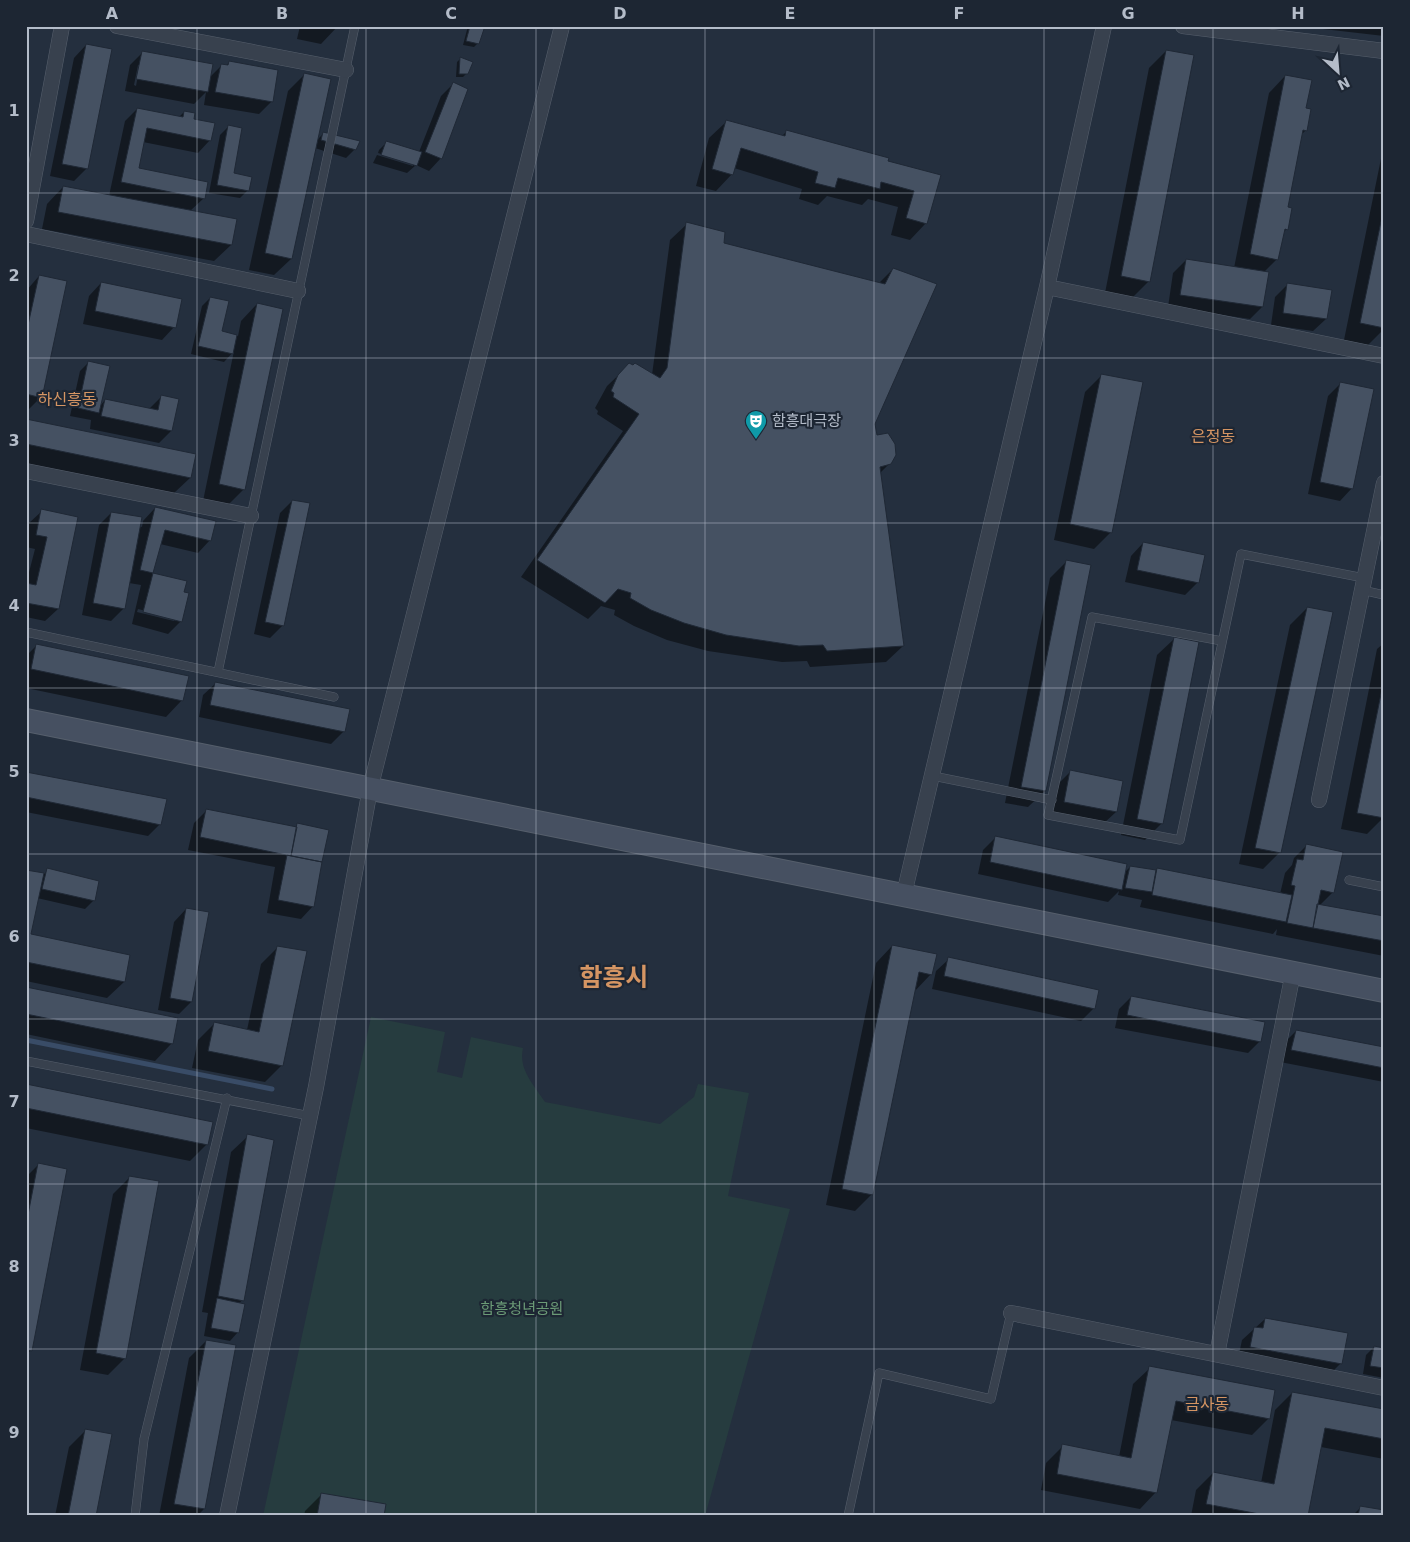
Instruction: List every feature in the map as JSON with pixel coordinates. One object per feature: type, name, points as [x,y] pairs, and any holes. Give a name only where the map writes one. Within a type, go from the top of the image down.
[{"type":"street","points":[[26,221],[33,148],[62,26]]},
{"type":"street","points":[[117,26],[346,70]]},
{"type":"street","points":[[227,1516],[310,1116],[370,789],[562,26]]},
{"type":"street","points":[[904,894],[1047,287],[1104,26]]},
{"type":"street","points":[[1183,26],[1384,51]]},
{"type":"street","points":[[26,234],[298,292]]},
{"type":"street","points":[[1047,287],[1384,356]]},
{"type":"street","points":[[26,471],[251,516]]},
{"type":"street","points":[[1319,800],[1384,483]]},
{"type":"street","points":[[26,720],[1384,991]]},
{"type":"street","points":[[1217,1354],[1293,973]]},
{"type":"street","points":[[1011,1313],[1384,1388]]},
{"type":"lane","points":[[218,672],[355,26]]},
{"type":"lane","points":[[1222,641],[1092,616],[1048,815],[1180,840],[1241,554],[1363,584],[1384,594]]},
{"type":"lane","points":[[26,632],[334,696]]},
{"type":"lane","points":[[933,776],[1052,800]]},
{"type":"lane","points":[[1349,880],[1384,887]]},
{"type":"lane","points":[[26,1061],[227,1098],[310,1116]]},
{"type":"lane","points":[[135,1516],[144,1439],[227,1098]]},
{"type":"lane","points":[[848,1516],[879,1373],[991,1399],[1011,1313]]},
{"type":"green space","name":"함흥청년공원","points":[[371,1017],[445,1032],[437,1072],[462,1078],[471,1037],[523,1048],[522,1056],[525,1070],[545,1102],[660,1124],[694,1097],[698,1084],[749,1093],[728,1196],[790,1209],[705,1516],[263,1516]]},
{"type":"building","points":[[470,26],[485,26],[479,44],[466,41]]},
{"type":"building","points":[[86,44],[112,49],[88,169],[62,164]]},
{"type":"building","points":[[1166,50],[1194,55],[1150,282],[1121,276]]},
{"type":"building","points":[[142,51],[213,64],[208,92],[136,79]]},
{"type":"building","points":[[460,57],[473,62],[468,74],[459,74]]},
{"type":"building","points":[[229,61],[278,70],[273,102],[215,92],[221,64],[228,65]]},
{"type":"building","points":[[304,73],[331,79],[292,259],[265,253]]},
{"type":"building","points":[[1285,75],[1312,80],[1306,108],[1311,109],[1307,131],[1303,130],[1288,207],[1292,208],[1288,230],[1285,229],[1278,260],[1250,254]]},
{"type":"building","points":[[453,82],[468,89],[442,159],[425,152]]},
{"type":"building","points":[[137,108],[183,117],[184,111],[195,113],[194,119],[215,123],[211,141],[147,128],[139,168],[208,182],[205,199],[121,182]]},
{"type":"building","points":[[726,120],[785,136],[786,130],[889,158],[888,161],[941,175],[927,224],[906,218],[914,191],[881,182],[880,189],[838,178],[835,188],[815,183],[818,172],[741,148],[733,175],[712,169]]},
{"type":"building","points":[[228,125],[242,128],[234,173],[252,177],[249,191],[217,185]]},
{"type":"building","points":[[323,132],[360,141],[356,150],[321,140]]},
{"type":"building","points":[[386,141],[422,152],[417,166],[381,155]]},
{"type":"building","points":[[63,186],[237,219],[232,245],[58,212]]},
{"type":"building","points":[[1384,207],[1384,328],[1360,323]]},
{"type":"building","name":"함흥대극장","points":[[686,222],[725,232],[724,243],[885,284],[893,268],[937,284],[875,424],[877,435],[888,433],[895,444],[896,455],[891,464],[880,467],[904,646],[827,651],[823,645],[799,646],[726,635],[684,623],[651,610],[630,598],[631,593],[618,589],[605,603],[537,560],[639,414],[613,397],[614,393],[611,391],[618,375],[629,363],[633,365],[635,363],[660,378],[667,368]]},
{"type":"building","points":[[1186,259],[1269,272],[1263,307],[1180,295]]},
{"type":"building","points":[[39,275],[67,281],[42,398],[26,394],[26,334]]},
{"type":"building","points":[[101,282],[182,299],[176,328],[95,311]]},
{"type":"building","points":[[1287,283],[1332,290],[1327,319],[1283,313]]},
{"type":"building","points":[[210,297],[229,301],[222,331],[237,335],[233,354],[198,346]]},
{"type":"building","points":[[257,303],[283,309],[245,490],[219,484]]},
{"type":"building","points":[[88,361],[110,366],[99,413],[78,408]]},
{"type":"building","points":[[1101,374],[1143,382],[1112,533],[1070,524]]},
{"type":"building","points":[[1340,382],[1374,389],[1353,489],[1320,482]]},
{"type":"building","points":[[161,395],[179,399],[172,431],[101,416],[105,399],[158,410]]},
{"type":"building","points":[[26,419],[196,454],[191,478],[26,444]]},
{"type":"building","points":[[292,500],[310,503],[284,626],[265,622]]},
{"type":"building","points":[[155,507],[216,521],[211,541],[165,530],[153,573],[140,570]]},
{"type":"building","points":[[41,509],[78,517],[59,609],[26,603],[26,583],[36,585],[47,537],[36,535]]},
{"type":"building","points":[[111,512],[142,517],[125,609],[93,603]]},
{"type":"building","points":[[1143,542],[1205,555],[1199,583],[1137,570]]},
{"type":"building","points":[[1066,560],[1091,565],[1046,791],[1021,787]]},
{"type":"building","points":[[153,573],[187,581],[184,592],[189,593],[182,622],[143,612]]},
{"type":"building","points":[[1307,607],[1333,612],[1281,853],[1255,848]]},
{"type":"building","points":[[1174,637],[1199,642],[1163,824],[1137,819]]},
{"type":"building","points":[[36,644],[189,676],[183,701],[31,669]]},
{"type":"building","points":[[1384,679],[1384,818],[1357,813]]},
{"type":"building","points":[[215,682],[350,709],[345,732],[210,705]]},
{"type":"building","points":[[1070,770],[1123,781],[1117,812],[1064,802]]},
{"type":"building","points":[[26,772],[167,799],[161,825],[26,797]]},
{"type":"building","points":[[206,809],[297,827],[291,856],[200,837]]},
{"type":"building","points":[[297,823],[329,830],[322,862],[291,856]]},
{"type":"building","points":[[995,836],[1127,864],[1122,890],[990,862]]},
{"type":"building","points":[[1306,844],[1343,852],[1334,893],[1321,890],[1313,928],[1287,923],[1295,886],[1291,885],[1297,859],[1303,860]]},
{"type":"building","points":[[287,855],[322,862],[314,907],[278,900]]},
{"type":"building","points":[[1130,866],[1156,870],[1152,892],[1125,888]]},
{"type":"building","points":[[47,868],[99,881],[95,901],[42,889]]},
{"type":"building","points":[[1157,868],[1292,895],[1286,922],[1152,895]]},
{"type":"building","points":[[26,870],[44,873],[31,934],[130,955],[125,982],[26,962]]},
{"type":"building","points":[[1317,904],[1384,916],[1384,941],[1313,928]]},
{"type":"building","points":[[186,908],[209,912],[192,1002],[170,998]]},
{"type":"building","points":[[892,945],[937,954],[932,975],[919,972],[873,1195],[842,1189]]},
{"type":"building","points":[[277,946],[307,951],[283,1066],[208,1051],[214,1022],[259,1032]]},
{"type":"building","points":[[948,957],[1099,990],[1095,1009],[944,976]]},
{"type":"building","points":[[26,987],[178,1018],[173,1044],[26,1014]]},
{"type":"building","points":[[1131,996],[1265,1022],[1261,1042],[1127,1015]]},
{"type":"building","points":[[1296,1030],[1384,1047],[1384,1068],[1291,1050]]},
{"type":"building","points":[[26,1084],[213,1122],[208,1145],[26,1108]]},
{"type":"building","points":[[247,1134],[274,1140],[244,1301],[218,1296]]},
{"type":"building","points":[[38,1163],[67,1169],[32,1351],[26,1350],[26,1225]]},
{"type":"building","points":[[129,1176],[159,1181],[126,1359],[96,1353]]},
{"type":"building","points":[[217,1298],[245,1304],[239,1333],[211,1328]]},
{"type":"building","points":[[1265,1318],[1348,1333],[1342,1364],[1250,1347],[1254,1327],[1263,1328]]},
{"type":"building","points":[[206,1340],[236,1345],[205,1509],[174,1504]]},
{"type":"building","points":[[1374,1346],[1384,1348],[1384,1368],[1370,1366]]},
{"type":"building","points":[[1149,1366],[1275,1390],[1270,1419],[1176,1401],[1157,1493],[1057,1474],[1062,1444],[1131,1458]]},
{"type":"building","points":[[1292,1392],[1384,1409],[1384,1439],[1325,1428],[1308,1516],[1270,1516],[1206,1504],[1213,1472],[1274,1484]]},
{"type":"building","points":[[85,1429],[112,1434],[96,1516],[68,1516]]},
{"type":"building","points":[[321,1493],[386,1504],[384,1516],[317,1516]]},
{"type":"building","points":[[1360,1506],[1384,1510],[1384,1516],[1358,1516]]},
{"type":"waterway","points":[[26,1040],[272,1089]]},
{"type":"place","name":"함흥대극장","points":[[756,440]]},
{"type":"district","name":"하신흥동","points":[[67,399]]},
{"type":"district","name":"은정동","points":[[1213,436]]},
{"type":"district","name":"함흥시","points":[[614,977]]},
{"type":"district","name":"금사동","points":[[1207,1404]]}]
